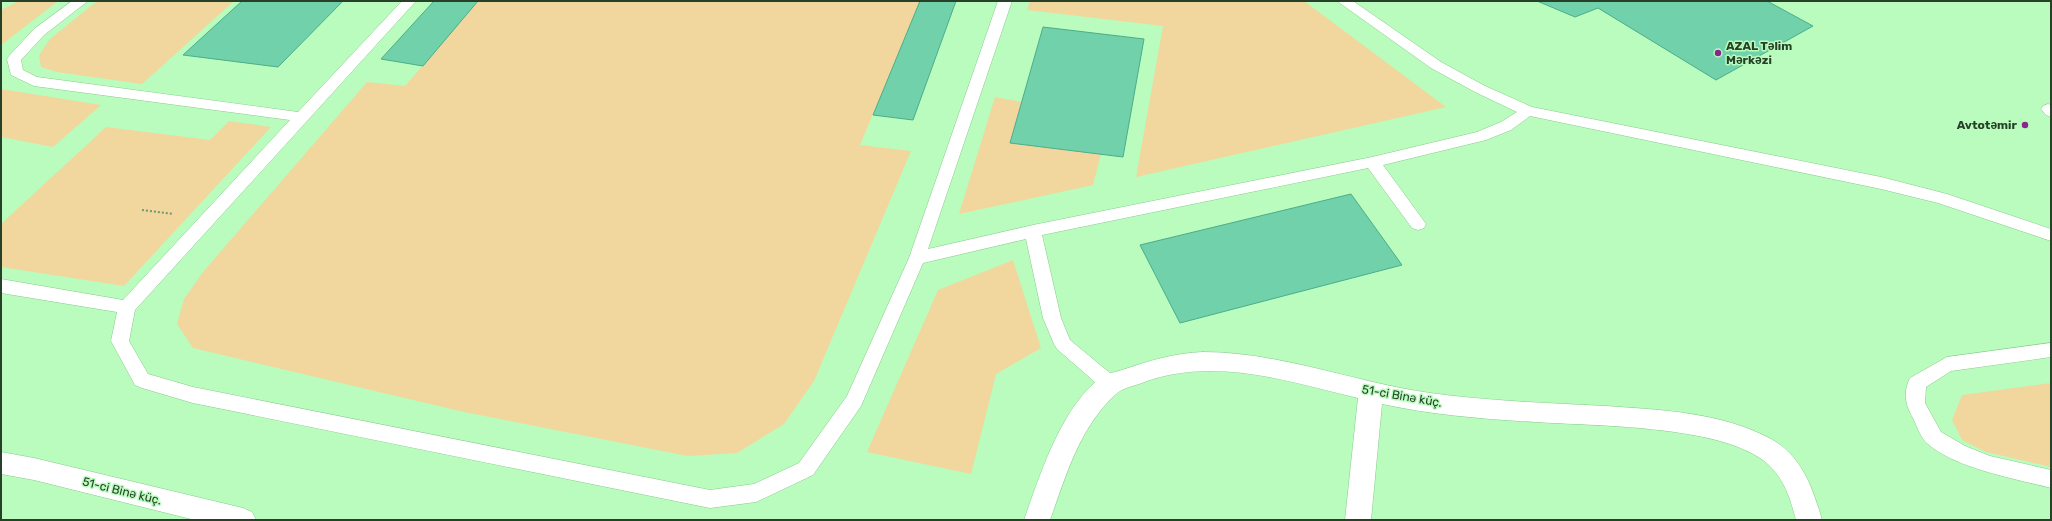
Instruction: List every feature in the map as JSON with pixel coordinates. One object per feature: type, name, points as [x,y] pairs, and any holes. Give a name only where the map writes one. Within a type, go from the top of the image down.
[{"type":"street","name":"51-ci Binə küç.","points":[[1037,520],[1068,437],[1086,410],[1110,384],[1152,368],[1191,361],[1229,362],[1262,366],[1372,392],[1430,402],[1488,409],[1679,421],[1725,431],[1764,448],[1786,465],[1800,488],[1809,520]]},
{"type":"street","points":[[1358,520],[1372,392]]},
{"type":"street","name":"51-ci Binə küç.","points":[[1,464],[42,471],[243,520]]},
{"type":"lane","points":[[81,1],[39,32],[14,59],[16,72],[34,81],[301,117]]},
{"type":"lane","points":[[409,1],[128,307],[120,341],[142,380],[193,395],[710,499],[756,493],[806,469],[854,400],[916,258],[1005,1]]},
{"type":"lane","points":[[1344,1],[1436,65],[1480,89],[1528,111],[1881,183],[1941,198],[2051,235]]},
{"type":"lane","points":[[916,258],[1033,230],[1372,162],[1481,136],[1506,126],[1528,111]]},
{"type":"lane","points":[[1372,162],[1418,224]]},
{"type":"lane","points":[[1033,230],[1052,318],[1063,344],[1110,384]]},
{"type":"lane","points":[[1,286],[128,307]]},
{"type":"lane","points":[[2051,350],[1947,364],[1917,383],[1915,404],[1934,438],[1958,452],[1989,464],[2051,479]]},
{"type":"shaded area","points":[[19,1],[58,1],[1,45],[1,10]]},
{"type":"shaded area","points":[[97,1],[234,1],[142,84],[57,72],[41,67],[39,55],[50,39]]},
{"type":"shaded area","points":[[478,1],[920,1],[860,145],[911,151],[814,381],[784,424],[737,453],[688,456],[464,412],[193,348],[177,324],[184,299],[203,272],[367,82],[405,86]]},
{"type":"shaded area","points":[[1030,1],[1304,1],[1446,107],[1136,177],[1163,26],[1027,10]]},
{"type":"shaded area","points":[[1,89],[101,105],[53,147],[1,137]]},
{"type":"shaded area","points":[[995,97],[1022,102],[1011,143],[1101,154],[1093,185],[959,214]]},
{"type":"shaded area","points":[[229,121],[271,127],[124,286],[1,267],[1,224],[106,127],[210,140]]},
{"type":"shaded area","points":[[1013,260],[1041,348],[996,374],[971,474],[867,452],[938,290]]},
{"type":"shaded area","points":[[2051,383],[2051,467],[1986,452],[1962,440],[1952,420],[1962,395]]},
{"type":"building","points":[[242,1],[343,1],[278,67],[183,55]]},
{"type":"building","points":[[434,1],[478,1],[423,66],[381,59]]},
{"type":"building","points":[[920,1],[956,1],[913,120],[873,115]]},
{"type":"building","name":"AZAL Təlim Mərkəzi","points":[[1537,1],[1767,1],[1813,26],[1716,80],[1598,8],[1575,17]]},
{"type":"building","points":[[1043,27],[1144,39],[1123,157],[1010,143]]},
{"type":"building","points":[[1351,194],[1402,265],[1180,323],[1140,245]]},
{"type":"place","name":"AZAL Təlim Mərkəzi","points":[[1718,53]]},
{"type":"place","name":"Avtotəmir","points":[[2025,125]]}]
